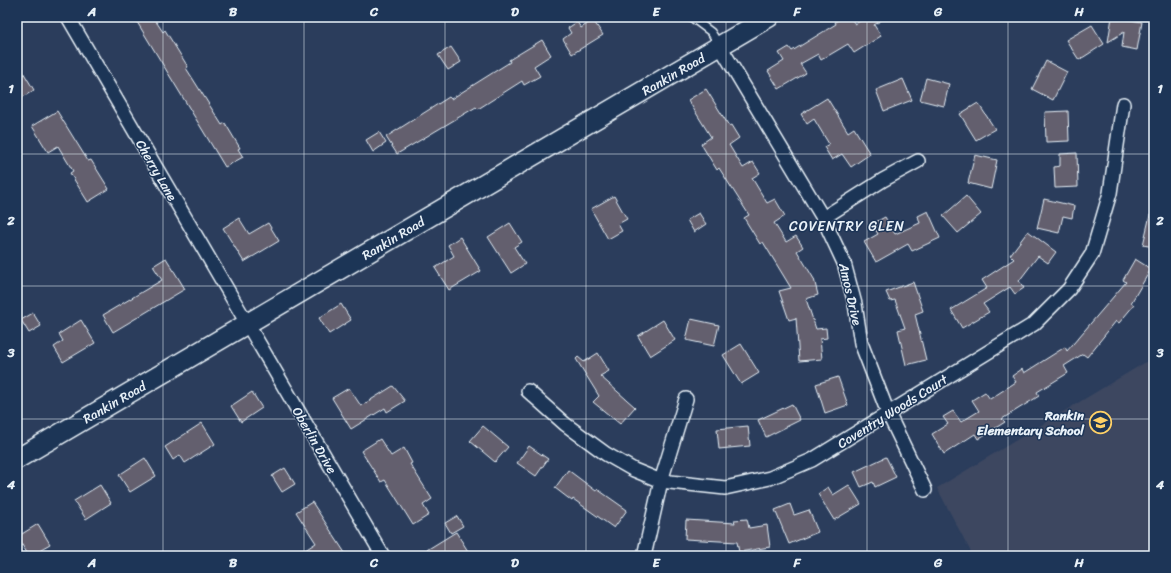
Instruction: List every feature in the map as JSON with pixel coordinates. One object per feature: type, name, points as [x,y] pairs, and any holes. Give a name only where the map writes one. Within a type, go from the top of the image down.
[{"type":"street","name":"Cherry Lane","points":[[68,17],[247,324]]},
{"type":"street","name":"Rankin Road","points":[[17,459],[769,17]]},
{"type":"street","name":"Amos Drive","points":[[720,46],[823,218],[844,262],[855,304],[861,343],[888,413],[924,490]]},
{"type":"street","name":"Coventry Woods Court","points":[[528,391],[565,424],[606,454],[634,470],[661,482],[725,488],[770,478],[812,460],[1034,324],[1069,289],[1092,254],[1110,193],[1123,104]]},
{"type":"street","points":[[823,218],[883,180],[918,161]]},
{"type":"street","name":"Oberlin Drive","points":[[247,324],[384,556]]},
{"type":"street","points":[[644,556],[661,482],[686,399]]},
{"type":"lane","points":[[691,17],[710,32],[720,46]]},
{"type":"shaded area","name":"Rankin Elementary School","points":[[1154,357],[1154,556],[973,556],[937,488]]},
{"type":"building","points":[[134,17],[153,17],[163,32],[165,30],[188,67],[186,68],[222,125],[225,123],[240,148],[238,149],[243,157],[225,167]]},
{"type":"building","points":[[843,17],[850,17],[855,24],[867,17],[886,17],[874,25],[881,36],[854,53],[848,44],[821,60],[818,54],[800,64],[806,73],[779,89],[768,71],[784,61],[779,53],[789,47],[792,51],[836,24],[835,22]]},
{"type":"building","points":[[1112,17],[1142,22],[1137,50],[1122,47],[1124,32],[1108,42]]},
{"type":"building","points":[[593,20],[603,35],[572,54],[563,39],[571,33],[568,28],[577,22],[581,28]]},
{"type":"building","points":[[1092,25],[1104,44],[1079,60],[1066,40]]},
{"type":"building","points":[[542,40],[551,55],[534,66],[540,76],[524,85],[522,81],[478,109],[476,107],[397,154],[386,137],[449,97],[451,99]]},
{"type":"building","points":[[451,47],[461,62],[448,70],[438,55]]},
{"type":"building","points":[[1046,61],[1067,72],[1053,100],[1032,89]]},
{"type":"building","points":[[17,62],[34,90],[17,101]]},
{"type":"building","points":[[926,78],[949,84],[944,106],[920,100]]},
{"type":"building","points":[[903,79],[912,100],[884,111],[876,90]]},
{"type":"building","points":[[706,89],[729,126],[731,125],[739,138],[729,145],[743,168],[753,162],[760,173],[752,178],[767,203],[775,199],[785,216],[774,223],[786,242],[796,236],[803,247],[797,251],[814,279],[818,295],[806,299],[816,329],[826,328],[827,338],[820,339],[822,359],[799,361],[796,318],[789,320],[779,291],[791,288],[763,242],[760,244],[744,218],[749,215],[719,168],[717,170],[701,144],[711,137],[688,100]]},
{"type":"building","points":[[827,98],[848,132],[854,128],[870,154],[851,167],[842,154],[832,160],[824,147],[829,144],[814,119],[807,124],[801,114]]},
{"type":"building","points":[[978,103],[995,129],[976,140],[960,114]]},
{"type":"building","points":[[57,111],[88,161],[91,160],[109,189],[88,202],[70,173],[73,171],[58,146],[48,152],[32,126]]},
{"type":"building","points":[[1068,111],[1069,141],[1046,142],[1045,112]]},
{"type":"building","points":[[379,132],[386,143],[373,152],[366,140]]},
{"type":"building","points":[[1077,153],[1078,187],[1055,188],[1054,167],[1060,166],[1060,154]]},
{"type":"building","points":[[975,155],[997,160],[991,189],[968,183]]},
{"type":"building","points":[[614,196],[627,219],[618,224],[622,231],[608,239],[591,209]]},
{"type":"building","points":[[966,196],[981,214],[958,233],[943,216]]},
{"type":"building","points":[[1044,199],[1074,206],[1072,218],[1063,216],[1059,233],[1037,228]]},
{"type":"building","points":[[928,211],[940,238],[912,251],[908,244],[876,262],[864,242],[878,234],[872,224],[885,217],[895,234],[920,223],[918,216]]},
{"type":"building","points":[[699,213],[706,224],[694,232],[687,220]]},
{"type":"building","points":[[1150,215],[1154,215],[1154,247],[1143,245]]},
{"type":"building","points":[[239,218],[249,234],[268,223],[279,241],[244,262],[223,228]]},
{"type":"building","points":[[510,223],[522,242],[514,247],[525,264],[511,273],[488,237]]},
{"type":"building","points":[[1028,231],[1056,252],[1048,263],[1038,256],[1019,281],[1024,288],[1015,294],[1010,287],[983,304],[989,312],[962,328],[951,310],[987,288],[982,280],[1014,259],[1010,255]]},
{"type":"building","points":[[460,237],[481,271],[449,290],[435,268],[454,256],[448,245]]},
{"type":"building","points":[[166,258],[185,289],[113,332],[103,315],[162,280],[153,266]]},
{"type":"building","points":[[1135,259],[1151,269],[1131,303],[1134,305],[1119,323],[1116,321],[1087,357],[1083,354],[1064,366],[1068,373],[1037,392],[1039,396],[1002,419],[1005,422],[978,439],[975,434],[944,454],[932,434],[948,424],[943,417],[953,411],[961,422],[979,411],[972,400],[985,392],[990,399],[1016,382],[1012,376],[1022,369],[1024,373],[1065,347],[1067,351],[1126,282],[1123,280]]},
{"type":"building","points":[[913,282],[923,311],[915,314],[926,360],[906,365],[898,330],[905,328],[895,300],[890,301],[886,292]]},
{"type":"building","points":[[341,304],[351,320],[329,334],[319,318]]},
{"type":"building","points":[[33,313],[41,326],[29,333],[21,320]]},
{"type":"building","points":[[691,319],[719,325],[714,346],[686,340]]},
{"type":"building","points":[[81,320],[95,343],[63,362],[54,347],[63,341],[59,334]]},
{"type":"building","points":[[663,320],[675,340],[650,356],[638,336]]},
{"type":"building","points":[[741,344],[759,373],[741,384],[723,355]]},
{"type":"building","points":[[598,353],[609,371],[600,376],[635,407],[620,424],[593,402],[599,396],[576,359],[578,357],[584,362]]},
{"type":"building","points":[[838,377],[848,405],[825,413],[816,384]]},
{"type":"building","points":[[393,386],[405,401],[387,412],[385,408],[351,429],[332,398],[349,388],[361,406]]},
{"type":"building","points":[[252,392],[262,408],[241,422],[231,406]]},
{"type":"building","points":[[792,404],[800,420],[766,437],[758,420]]},
{"type":"building","points":[[202,423],[215,444],[185,463],[180,455],[173,460],[165,447]]},
{"type":"building","points":[[483,426],[508,447],[495,462],[470,441]]},
{"type":"building","points":[[748,426],[750,446],[719,449],[717,429]]},
{"type":"building","points":[[380,439],[391,456],[404,448],[412,463],[410,464],[432,499],[423,505],[429,515],[413,525],[385,480],[381,482],[361,451]]},
{"type":"building","points":[[529,446],[548,459],[536,476],[517,463]]},
{"type":"building","points":[[886,457],[896,477],[875,487],[873,482],[861,487],[854,472]]},
{"type":"building","points":[[145,458],[156,476],[130,492],[119,475]]},
{"type":"building","points":[[285,468],[295,484],[282,492],[272,476]]},
{"type":"building","points":[[568,470],[596,491],[597,489],[627,510],[614,528],[573,499],[572,501],[555,488]]},
{"type":"building","points":[[100,485],[111,503],[86,519],[74,501]]},
{"type":"building","points":[[849,485],[861,504],[834,520],[818,494],[828,487],[833,495]]},
{"type":"building","points":[[312,502],[347,556],[296,556],[316,543],[296,512]]},
{"type":"building","points":[[790,504],[794,515],[809,510],[818,532],[789,544],[775,510]]},
{"type":"building","points":[[457,516],[463,526],[451,533],[445,523]]},
{"type":"building","points":[[747,519],[749,528],[767,525],[770,547],[739,552],[737,542],[685,539],[686,520],[735,523],[734,520]]},
{"type":"building","points":[[38,524],[50,544],[41,549],[45,556],[29,556],[17,537]]},
{"type":"building","points":[[456,532],[471,556],[417,556]]},
{"type":"place","name":"Rankin Elementary School","points":[[1100,422]]},
{"type":"district","name":"COVENTRY GLEN","points":[[847,226]]}]
